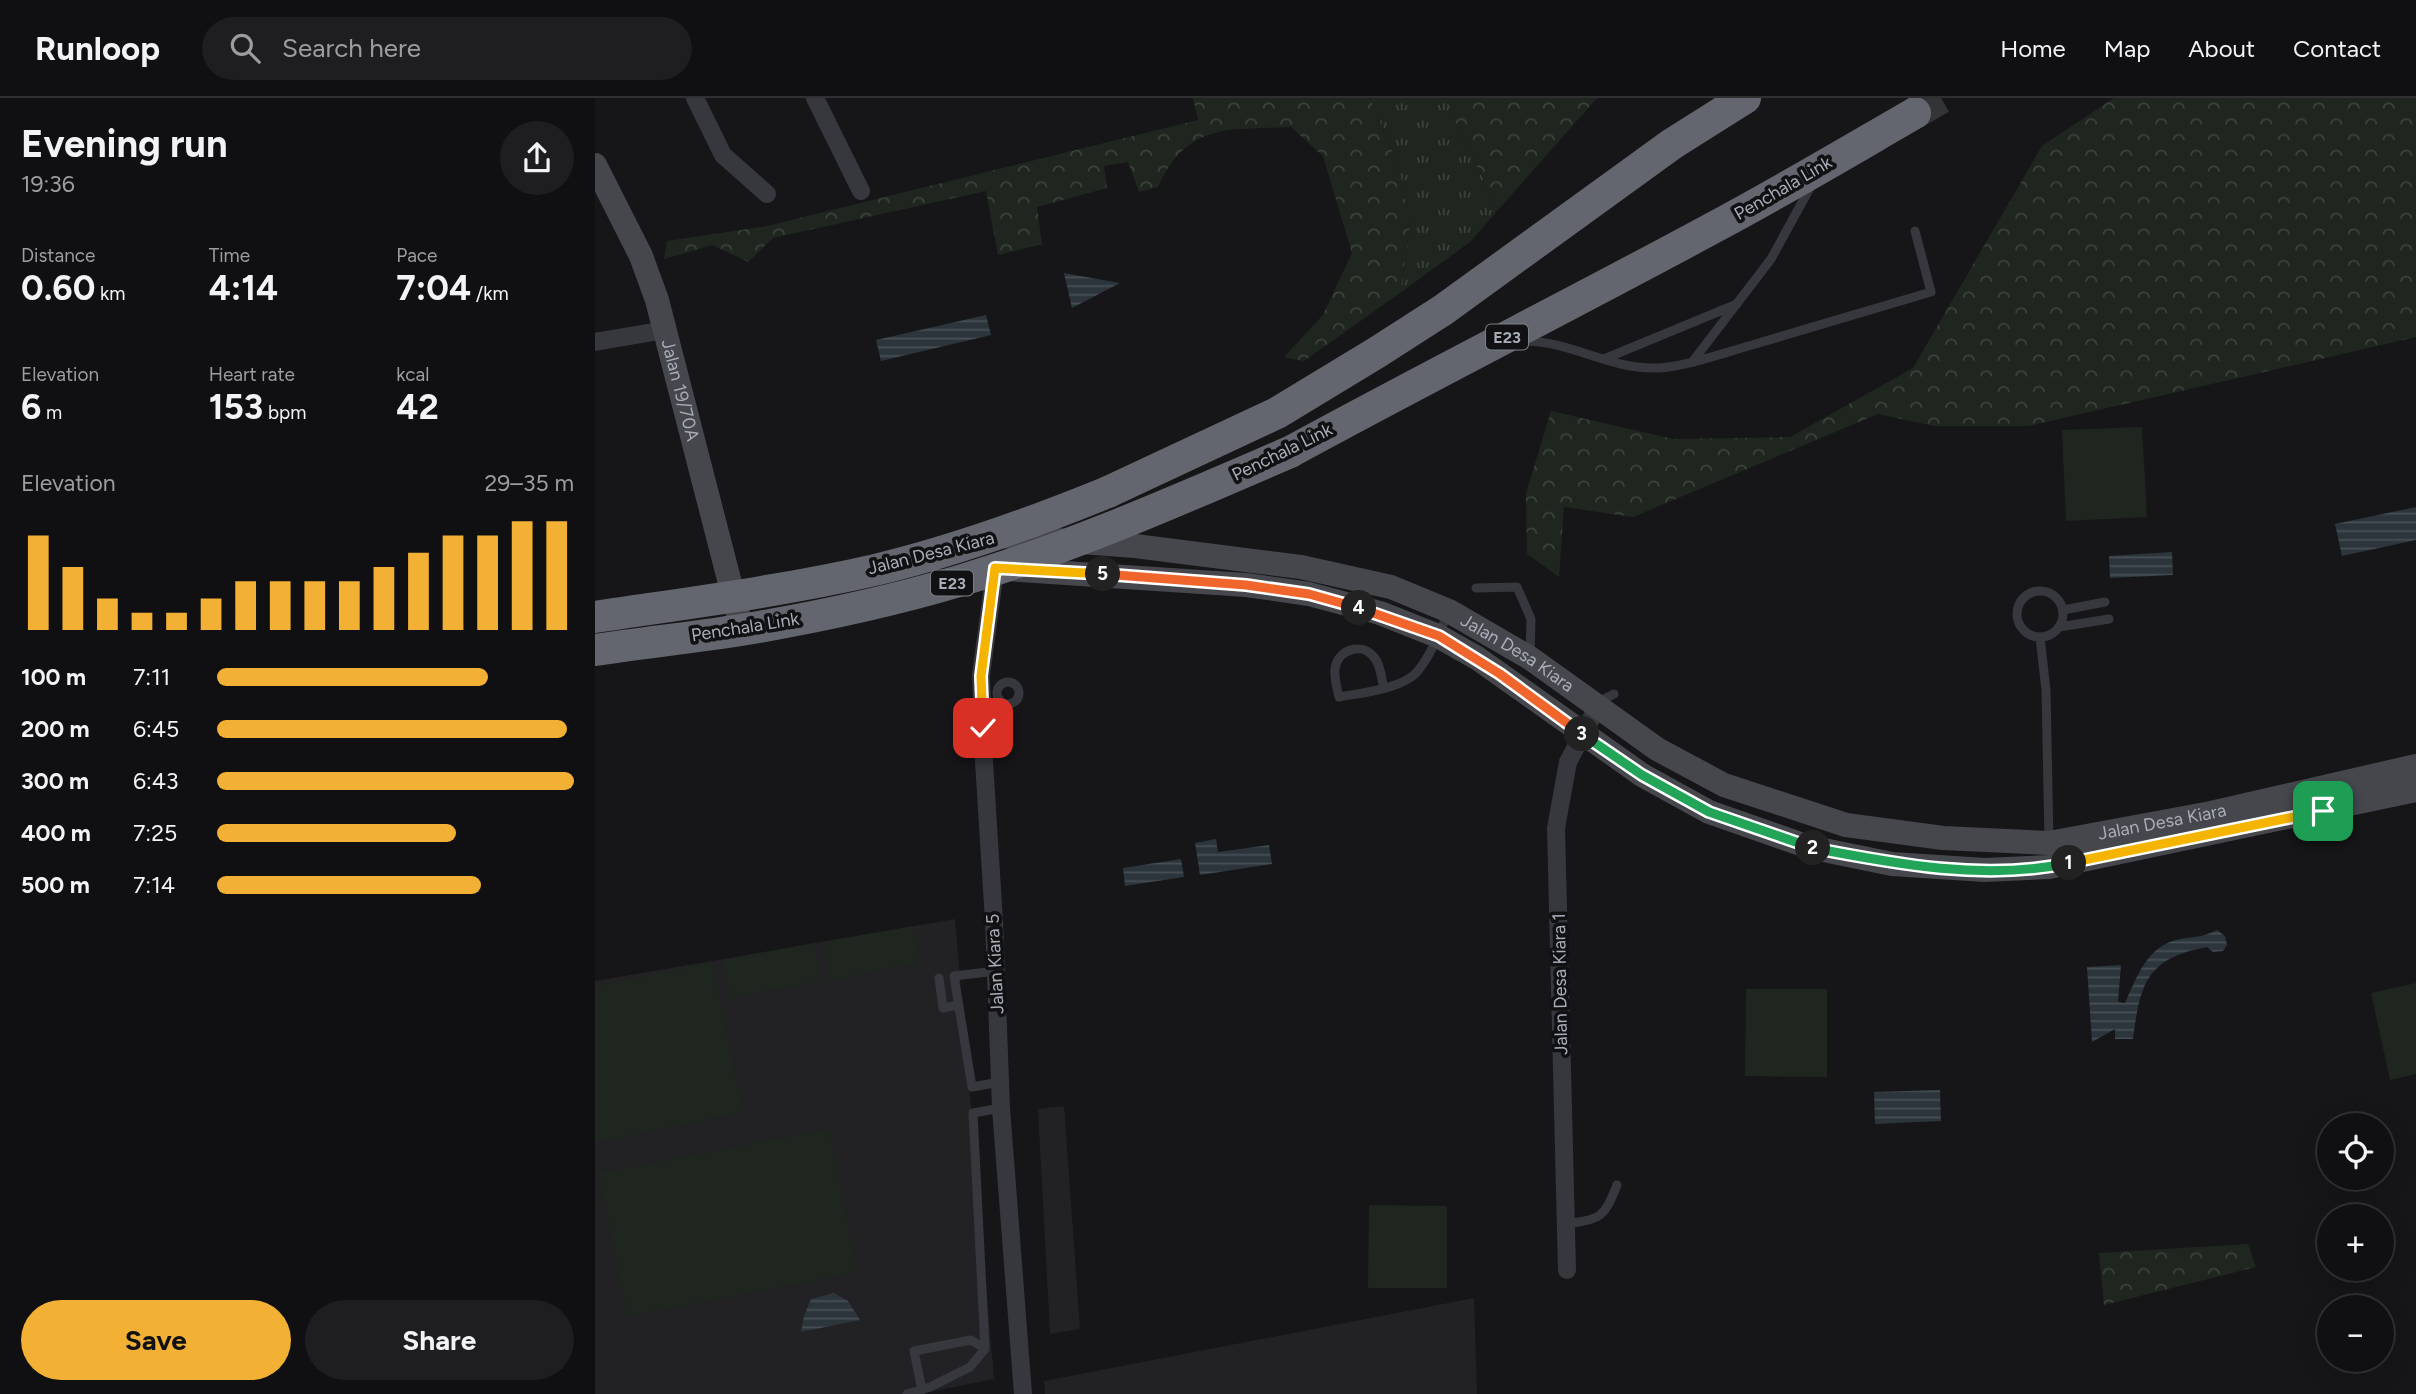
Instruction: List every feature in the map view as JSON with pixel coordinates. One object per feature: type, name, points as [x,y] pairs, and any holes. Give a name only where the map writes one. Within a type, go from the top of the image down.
[{"type":"highway","points":[[595,617],[875,570],[1034,522],[1108,492],[1277,413],[1443,310],[1672,144],[1745,98]]},
{"type":"highway","name":"Penchala Link","points":[[595,650],[750,628],[832,613],[956,582],[1039,556],[1104,531],[1290,452],[1408,387],[1724,222],[1915,113]]},
{"type":"highway","points":[[595,601],[699,588],[853,561],[981,529],[1108,492]]},
{"type":"main road","name":"Jalan 19/70A","points":[[595,165],[641,256],[668,340],[737,613]]},
{"type":"main road","name":"Jalan Desa Kiara","points":[[595,623],[737,613],[931,550],[1003,536],[1135,546],[1301,567],[1391,587],[1449,611],[1606,700],[1657,749],[1724,785],[1846,825],[2049,855],[2416,790]]},
{"type":"main road","name":"Jalan Desa Kiara","points":[[595,641],[995,568],[1170,578],[1309,594],[1380,613],[1439,636],[1500,674],[1642,775],[1709,812],[1809,847],[1892,863],[1985,870],[2211,813],[2416,766]]},
{"type":"street","points":[[695,98],[723,155],[767,194]]},
{"type":"street","points":[[815,98],[861,191]]},
{"type":"street","points":[[595,342],[635,335],[668,340]]},
{"type":"street","name":"Jalan Kiara 5","points":[[1003,536],[995,568],[981,676],[989,695],[1001,1108],[1023,1394]]},
{"type":"street","name":"Jalan Desa Kiara 1","points":[[1567,1270],[1556,828],[1568,762],[1582,733],[1606,700]]},
{"type":"lane","points":[[1693,361],[1770,260],[1821,167]]},
{"type":"lane","points":[[1501,340],[1544,341],[1575,348],[1602,359],[1654,368],[1693,361],[1931,292],[1915,231]]},
{"type":"lane","points":[[1602,359],[1739,303]]},
{"type":"lane","points":[[1476,588],[1517,587],[1531,619],[1530,658]]},
{"type":"lane","points":[[2059,627],[2063,610],[2057,599],[2044,592],[2029,594],[2023,599],[2019,606],[2018,620],[2026,632],[2040,637],[2047,636],[2059,627],[2109,619]]},
{"type":"lane","points":[[2063,610],[2105,602]]},
{"type":"lane","points":[[1384,688],[1378,662],[1368,652],[1354,649],[1346,651],[1336,662],[1335,677],[1339,697],[1384,688],[1393,686],[1416,673],[1439,636],[1449,611]]},
{"type":"lane","points":[[2040,637],[2046,690],[2049,855]]},
{"type":"lane","points":[[996,971],[954,976],[972,1087],[1000,1082]]},
{"type":"lane","points":[[939,978],[943,1008],[958,1005]]},
{"type":"lane","points":[[907,1394],[922,1390],[970,1367],[985,1349],[973,1113],[1001,1108]]},
{"type":"lane","points":[[1566,1224],[1592,1220],[1607,1211],[1617,1185]]},
{"type":"lane","points":[[922,1390],[914,1351],[971,1340],[985,1349]]},
{"type":"shaded area","points":[[1064,273],[1120,283],[1072,308]]},
{"type":"shaded area","points":[[986,315],[991,335],[881,361],[876,340]]},
{"type":"shaded area","points":[[2416,507],[2416,540],[2342,556],[2335,524]]},
{"type":"shaded area","points":[[2172,552],[2173,575],[2110,578],[2109,556]]},
{"type":"shaded area","points":[[1216,839],[1218,852],[1269,845],[1272,864],[1200,875],[1195,843]]},
{"type":"shaded area","points":[[1181,859],[1184,877],[1125,886],[1123,868]]},
{"type":"shaded area","points":[[955,919],[994,1379],[919,1394],[595,1394],[595,981]]},
{"type":"shaded area","points":[[2217,930],[2225,936],[2227,945],[2223,951],[2213,952],[2207,947],[2187,952],[2171,958],[2150,976],[2139,1003],[2133,1039],[2115,1039],[2115,1029],[2092,1042],[2087,967],[2121,965],[2118,1002],[2125,1003],[2145,964],[2159,948],[2169,942]]},
{"type":"shaded area","points":[[1940,1090],[1941,1121],[1875,1124],[1874,1092]]},
{"type":"shaded area","points":[[1064,1106],[1080,1329],[1050,1334],[1038,1109]]},
{"type":"shaded area","points":[[834,1293],[848,1301],[860,1320],[801,1332],[811,1299]]},
{"type":"shaded area","points":[[1474,1298],[1477,1394],[1045,1394],[1044,1381]]},
{"type":"green space","points":[[1193,98],[1370,98],[1399,167],[1410,225],[1400,293],[1304,361],[1284,357],[1323,315],[1352,253],[1323,156],[1291,127],[1249,128],[1213,133],[1183,150],[1158,187],[1139,192],[1128,162],[1104,166],[1107,188],[1037,207],[1042,244],[998,255],[986,191],[773,238],[748,262],[713,245],[664,259],[667,241],[767,226],[1198,120]]},
{"type":"green space","points":[[1370,98],[1444,98],[1498,210],[1470,242],[1400,293],[1410,225],[1399,167]]},
{"type":"green space","points":[[1444,98],[1597,98],[1498,210]]},
{"type":"green space","points":[[2114,98],[2416,98],[2416,337],[2029,426],[1934,426],[1878,414],[1633,517],[1564,507],[1559,577],[1527,554],[1526,493],[1551,411],[1673,439],[1790,437],[1913,368],[2042,146]]},
{"type":"green space","points":[[2142,427],[2147,517],[2066,521],[2062,430]]},
{"type":"green space","points":[[913,926],[920,963],[829,980],[823,942]]},
{"type":"green space","points":[[814,943],[821,981],[730,997],[723,960]]},
{"type":"green space","points":[[712,962],[743,1112],[595,1143],[595,987]]},
{"type":"green space","points":[[2416,983],[2416,1074],[2390,1080],[2371,993]]},
{"type":"green space","points":[[1746,989],[1827,989],[1827,1077],[1745,1076]]},
{"type":"green space","points":[[829,1129],[857,1272],[627,1317],[599,1173]]},
{"type":"green space","points":[[1369,1205],[1447,1206],[1447,1288],[1368,1288]]},
{"type":"green space","points":[[2248,1244],[2256,1267],[2104,1305],[2099,1253]]},
{"type":"tunnel","points":[[1915,113],[1941,98]]},
{"type":"route","points":[[983,728],[981,676],[995,568],[1170,578],[1309,594],[1380,613],[1439,636],[1477,658],[1642,775],[1709,812],[1809,847],[1892,863],[1985,870],[2049,867],[2323,811]]}]
